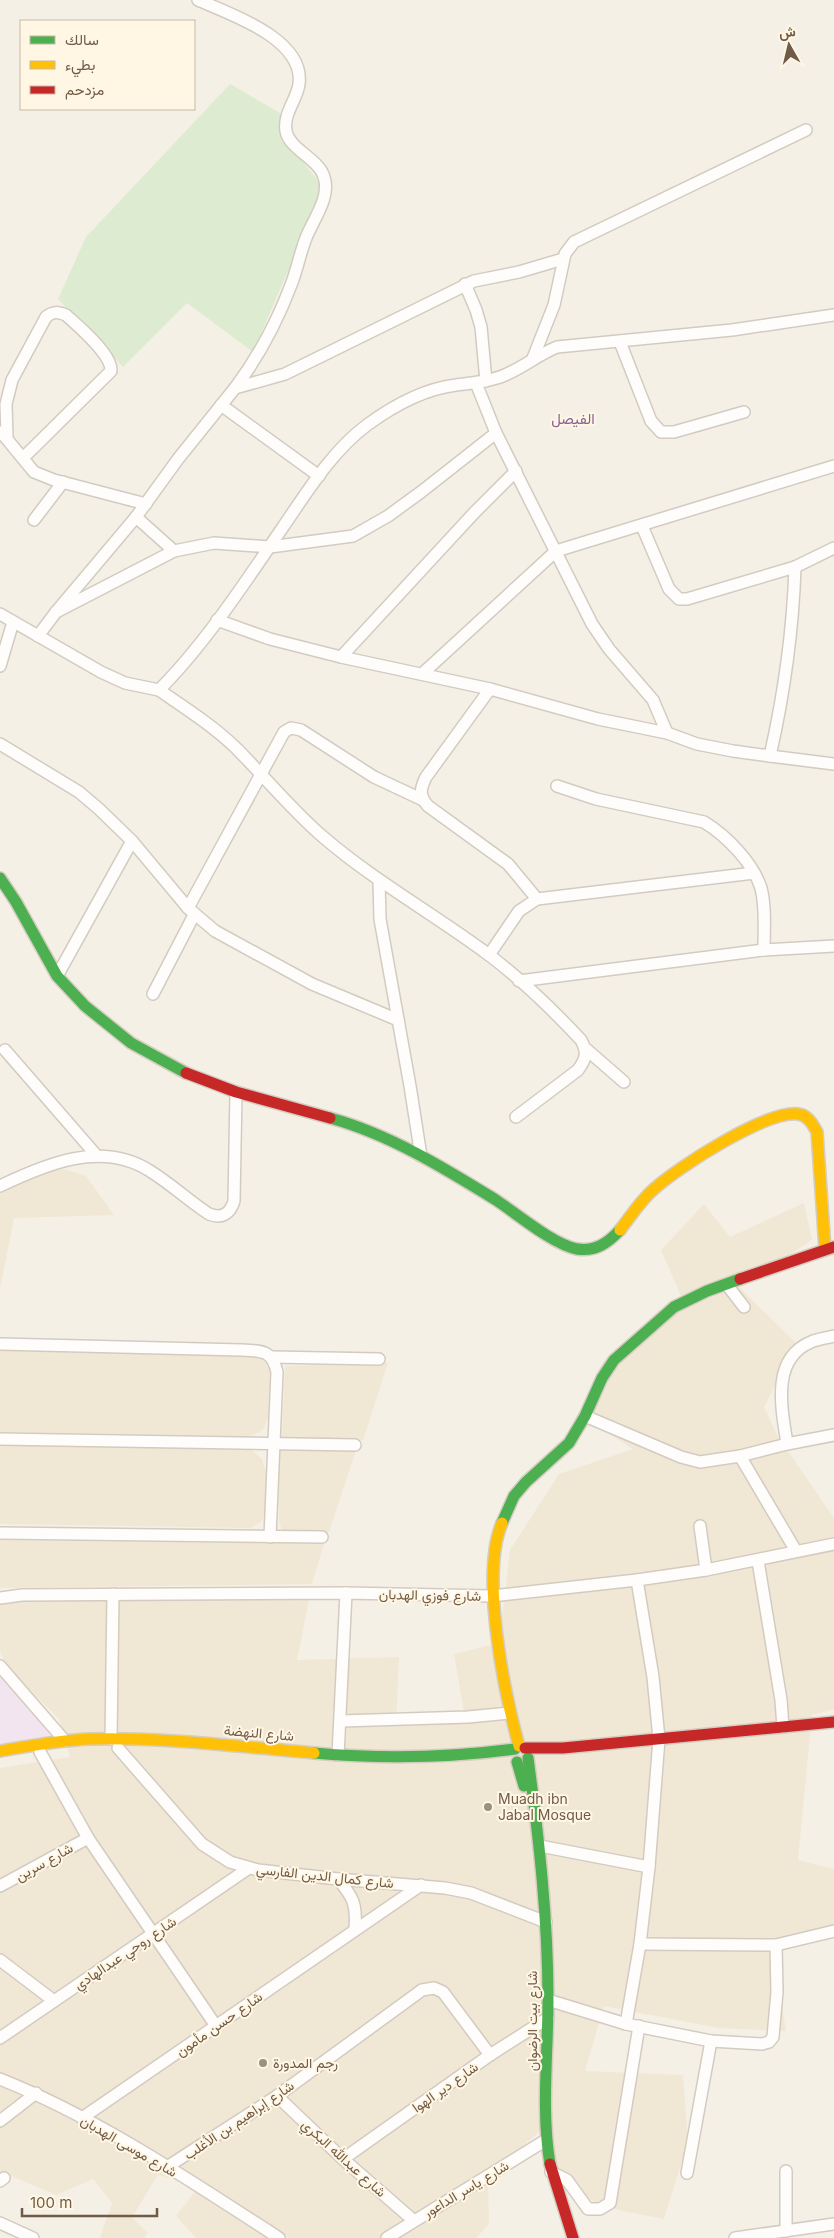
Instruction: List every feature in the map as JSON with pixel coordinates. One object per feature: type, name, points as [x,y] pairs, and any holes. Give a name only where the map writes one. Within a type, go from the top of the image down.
[{"type":"street","points":[[38,636],[136,517],[254,362],[278,316],[292,283],[306,238],[324,196],[326,185],[321,169],[293,143],[286,132],[288,112],[300,85],[298,68],[292,54],[278,40],[251,24],[198,0]]},
{"type":"street","points":[[533,358],[554,305],[563,259],[568,248],[582,237],[806,130]]},
{"type":"street","points":[[235,388],[289,372],[464,284],[482,278],[520,272],[563,259]]},
{"type":"street","points":[[464,284],[476,310],[481,327],[481,382],[496,433],[592,624],[609,649],[653,700],[667,733]]},
{"type":"street","points":[[23,458],[111,371],[110,361],[100,349],[66,315],[60,312],[54,312],[46,318],[12,380],[6,404],[3,434],[34,472],[63,482],[146,504]]},
{"type":"street","points":[[159,690],[178,671],[217,620],[336,454],[365,427],[409,399],[454,385],[481,382],[502,376],[557,347],[732,330],[834,315]]},
{"type":"street","points":[[620,342],[651,421],[660,432],[674,432],[744,412]]},
{"type":"street","points":[[221,405],[319,476]]},
{"type":"street","points":[[56,612],[174,551],[214,543],[270,547],[353,536],[388,516],[415,497],[496,433]]},
{"type":"street","points":[[422,674],[556,551],[834,466]]},
{"type":"street","points":[[341,657],[474,513],[516,471]]},
{"type":"street","points":[[34,520],[63,482]]},
{"type":"street","points":[[136,517],[174,551]]},
{"type":"street","points":[[642,526],[669,589],[679,599],[687,599],[795,567],[834,548]]},
{"type":"street","points":[[770,756],[779,719],[793,608],[795,567]]},
{"type":"street","points":[[0,614],[101,672],[124,683],[159,690],[220,734],[323,836],[379,881],[489,955],[561,1019],[581,1040],[586,1049],[624,1082]]},
{"type":"street","points":[[217,620],[270,639],[341,657],[490,688],[598,719],[667,733],[697,744],[732,751],[834,764]]},
{"type":"street","points":[[0,666],[13,622]]},
{"type":"street","points":[[422,800],[421,788],[426,777],[490,688]]},
{"type":"street","points":[[153,994],[191,912],[260,774],[284,732],[291,728],[301,730],[374,777],[422,800],[508,864],[536,899]]},
{"type":"street","points":[[0,744],[79,792],[99,809],[132,842],[191,912],[227,938],[303,979],[398,1020]]},
{"type":"street","points":[[557,786],[596,799],[704,822],[717,830],[754,873],[761,890],[764,914],[764,950]]},
{"type":"street","points":[[57,976],[132,842]]},
{"type":"street","points":[[489,955],[519,911],[536,899],[754,873]]},
{"type":"street","points":[[0,878],[16,902],[57,976],[85,1006],[131,1043],[194,1077],[236,1092],[349,1123],[421,1156],[495,1200],[564,1245],[584,1250],[605,1244],[617,1233],[642,1200],[663,1180],[707,1152],[765,1121],[786,1114],[799,1114],[810,1120],[817,1132],[830,1248]]},
{"type":"street","points":[[379,881],[380,919],[421,1156]]},
{"type":"street","points":[[519,980],[764,950],[834,946]]},
{"type":"street","points":[[516,1117],[578,1070],[585,1060],[586,1049]]},
{"type":"street","points":[[5,1050],[97,1156]]},
{"type":"street","points":[[0,1186],[39,1168],[66,1160],[97,1156],[113,1157],[149,1170],[209,1214],[220,1217],[226,1215],[234,1201],[236,1092]]},
{"type":"street","name":"شارع بيت الرضوان","points":[[573,2238],[551,2172],[546,2140],[548,2000],[546,1922],[540,1846],[532,1800],[532,1777],[521,1754],[510,1713],[492,1596],[495,1548],[498,1533],[504,1514],[514,1496],[526,1482],[569,1443],[585,1416],[602,1378],[614,1360],[635,1340],[674,1307],[707,1291],[830,1248]]},
{"type":"street","points":[[727,1285],[744,1307]]},
{"type":"street","points":[[787,1444],[780,1392],[783,1374],[795,1354],[810,1342],[834,1336]]},
{"type":"street","points":[[0,1344],[242,1350],[265,1353],[272,1357],[379,1359]]},
{"type":"street","points":[[270,1537],[277,1372],[272,1357]]},
{"type":"street","points":[[585,1416],[681,1458],[700,1462],[740,1456],[834,1435]]},
{"type":"street","points":[[0,1439],[355,1444]]},
{"type":"street","points":[[740,1456],[796,1551]]},
{"type":"street","points":[[700,1526],[706,1570]]},
{"type":"street","points":[[0,1533],[322,1537]]},
{"type":"street","name":"شارع فوزي الهدبان","points":[[0,1598],[22,1595],[346,1593],[492,1596],[637,1580],[706,1570],[758,1561],[834,1544]]},
{"type":"street","points":[[758,1561],[781,1700],[783,1727]]},
{"type":"street","points":[[626,2024],[640,1944],[649,1867],[659,1739],[654,1677],[637,1580]]},
{"type":"street","name":"شارع فوزي الهدبان","points":[[0,1592],[22,1595]]},
{"type":"street","points":[[338,1755],[346,1593]]},
{"type":"street","points":[[113,1594],[114,1744]]},
{"type":"street","points":[[0,1666],[65,1741]]},
{"type":"street","points":[[341,1721],[458,1718],[510,1713]]},
{"type":"street","points":[[521,1754],[563,1748],[834,1722]]},
{"type":"street","name":"شارع النهضة","points":[[0,1751],[65,1741],[218,1753],[346,1766],[400,1766],[521,1754]]},
{"type":"street","name":"شارع النهضة","points":[[0,1758],[114,1744],[210,1744],[365,1758],[521,1754]]},
{"type":"street","name":"شارع كمال الدين الفارسي","points":[[114,1744],[202,1844],[230,1862],[249,1868],[338,1879],[421,1885],[471,1893],[546,1922]]},
{"type":"street","points":[[40,1752],[88,1838],[216,2026]]},
{"type":"street","name":"شارع سرين","points":[[0,1886],[88,1838]]},
{"type":"street","points":[[540,1846],[649,1867]]},
{"type":"street","name":"شارع روحي عبدالهادي","points":[[0,2038],[249,1868]]},
{"type":"street","points":[[338,1879],[353,1899],[356,1913],[355,1929]]},
{"type":"street","name":"شارع حسن مأمون","points":[[82,2118],[421,1885]]},
{"type":"street","points":[[640,1944],[776,1945],[834,1931]]},
{"type":"street","points":[[548,2000],[626,2024],[711,2041],[762,2044],[769,2042],[773,2037],[777,1992],[776,1945]]},
{"type":"street","points":[[0,1960],[54,2001]]},
{"type":"street","name":"شارع إبراهيم بن الأغلب","points":[[167,2167],[277,2096],[422,1990],[428,1988],[443,1992],[490,2055]]},
{"type":"street","name":"شارع دير الهوا","points":[[343,2159],[490,2055],[548,2018]]},
{"type":"street","points":[[551,2172],[567,2180],[588,2210],[600,2209],[610,2203],[639,2026]]},
{"type":"street","points":[[687,2173],[711,2041]]},
{"type":"street","name":"شارع موسى الهدبان","points":[[0,2079],[36,2093],[82,2118],[167,2167],[279,2238]]},
{"type":"street","points":[[0,2121],[36,2093]]},
{"type":"street","name":"شارع عبدالله البكري","points":[[277,2096],[343,2159],[413,2220]]},
{"type":"street","name":"شارع ياسر الداعور","points":[[387,2238],[413,2220],[546,2140]]},
{"type":"street","points":[[786,2171],[786,2231]]},
{"type":"street","points":[[0,2223],[33,2238]]},
{"type":"street","points":[[735,2238],[834,2224]]},
{"type":"shaded area","points":[[64,1169],[86,1176],[114,1215],[14,1218],[0,1289],[0,1192],[51,1171]]},
{"type":"shaded area","points":[[804,1203],[812,1240],[739,1287],[797,1344],[764,1407],[777,1435],[834,1518],[834,1709],[812,1715],[798,1860],[834,1869],[834,1935],[773,1950],[786,2031],[718,2028],[604,2006],[585,2071],[683,2075],[688,2142],[664,2219],[603,2207],[556,2179],[547,2125],[488,2176],[489,2224],[476,2238],[289,2238],[268,2225],[273,2238],[196,2238],[176,2216],[199,2186],[158,2175],[132,2217],[148,2233],[144,2238],[100,2238],[112,2203],[93,2179],[56,2195],[0,2171],[0,1768],[70,1757],[59,1719],[7,1667],[0,1651],[0,1602],[309,1600],[297,1660],[399,1657],[396,1724],[465,1719],[454,1654],[499,1643],[510,1550],[559,1474],[633,1449],[583,1417],[629,1352],[682,1298],[661,1250],[704,1204],[730,1237]]},
{"type":"shaded area","points":[[0,1351],[258,1356],[265,1361],[270,1371],[268,1418],[263,1430],[251,1436],[0,1432]]},
{"type":"shaded area","points":[[388,1363],[363,1440],[282,1437],[285,1366]]},
{"type":"shaded area","points":[[0,1445],[248,1447],[262,1459],[266,1471],[265,1514],[261,1522],[251,1528],[0,1524]]},
{"type":"shaded area","points":[[279,1450],[356,1450],[329,1532],[282,1531],[279,1521]]},
{"type":"shaded area","points":[[0,1540],[324,1544],[312,1584],[0,1588]]},
{"type":"shaded area","points":[[0,1674],[50,1729],[49,1737],[0,1748]]},
{"type":"green space","points":[[230,84],[280,113],[280,132],[287,147],[303,162],[323,190],[253,352],[187,303],[123,367],[58,299],[86,237]]},
{"type":"traffic: fast","points":[[0,878],[16,902],[57,976],[85,1006],[131,1043],[186,1073]]},
{"type":"traffic: fast","points":[[330,1118],[374,1133],[416,1153],[496,1200],[558,1242],[568,1246],[584,1250],[595,1248],[606,1243],[620,1230]]},
{"type":"traffic: fast","points":[[502,1523],[514,1496],[526,1482],[569,1443],[585,1416],[602,1378],[614,1360],[674,1307],[707,1291],[740,1279]]},
{"type":"traffic: fast","points":[[314,1753],[415,1757],[515,1749]]},
{"type":"traffic: fast","points":[[528,1758],[545,1909],[548,1970],[545,2103],[550,2164]]},
{"type":"traffic: fast","points":[[517,1762],[524,1786]]},
{"type":"traffic: slow","points":[[620,1230],[649,1194],[682,1167],[745,1130],[784,1115],[798,1114],[807,1118],[817,1132],[825,1249]]},
{"type":"traffic: slow","points":[[502,1523],[496,1545],[493,1572],[494,1602],[501,1665],[519,1746]]},
{"type":"traffic: slow","points":[[0,1751],[68,1741],[118,1739],[202,1743],[314,1753]]},
{"type":"traffic: jam","points":[[186,1073],[236,1092],[330,1118]]},
{"type":"traffic: jam","points":[[740,1279],[834,1247]]},
{"type":"traffic: jam","points":[[525,1748],[563,1748],[834,1722]]},
{"type":"traffic: jam","points":[[550,2164],[573,2238]]},
{"type":"place","name":"Muadh ibn Jabal Mosque","points":[[488,1807]]},
{"type":"place","name":"رجم المدورة","points":[[263,2063]]},
{"type":"district","name":"الفيصل","points":[[573,419]]}]
